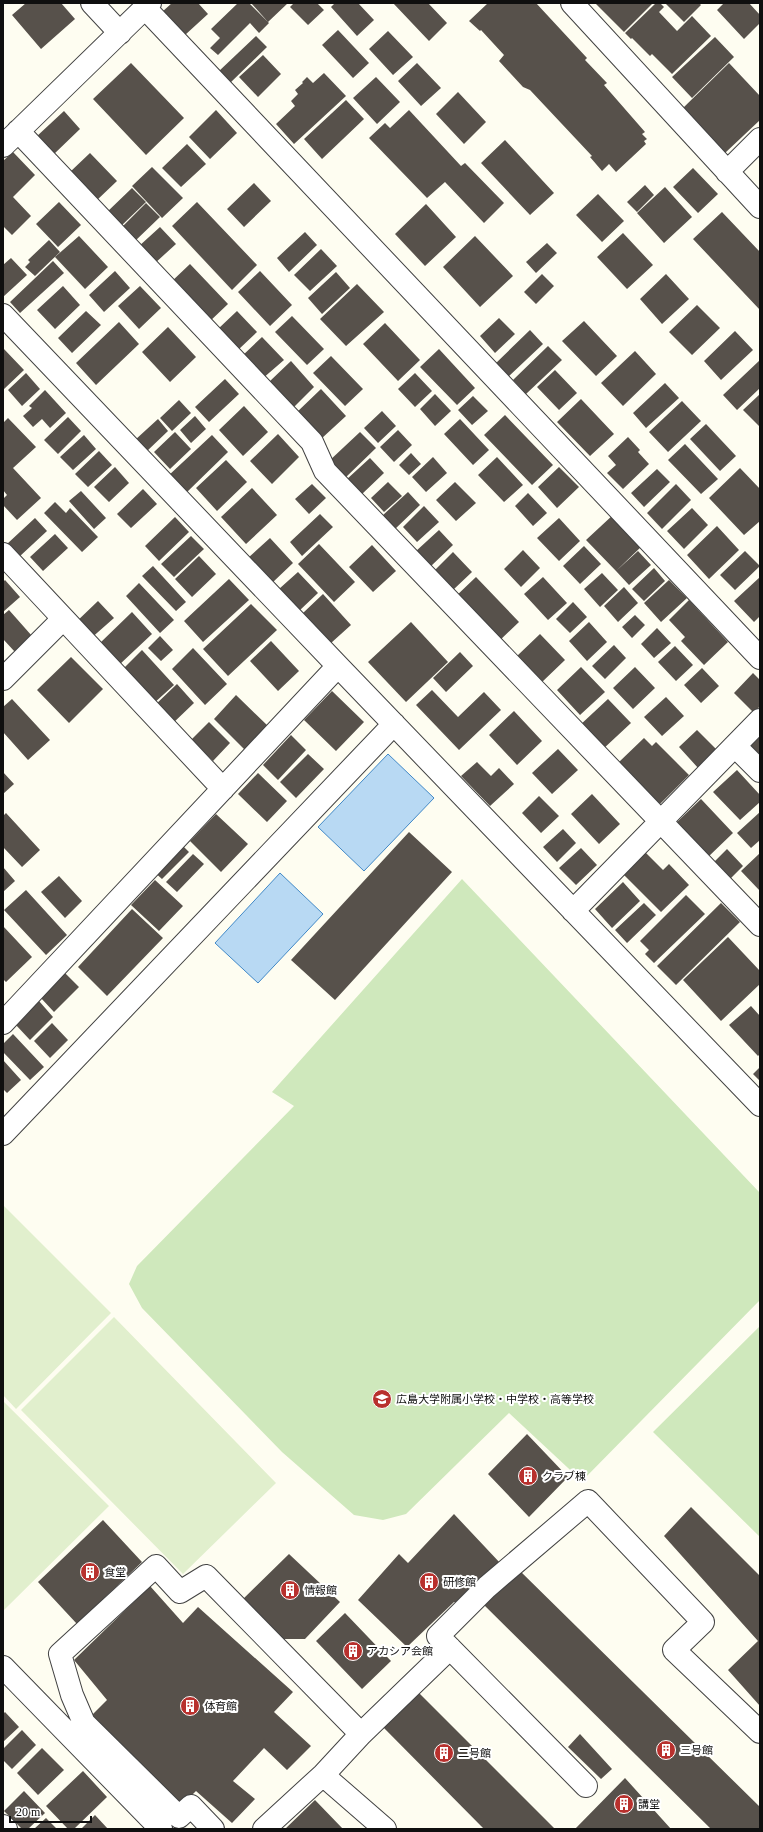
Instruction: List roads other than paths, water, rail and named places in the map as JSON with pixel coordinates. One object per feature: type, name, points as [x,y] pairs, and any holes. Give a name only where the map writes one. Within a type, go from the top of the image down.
[{"type":"street","points":[[92,3],[120,33]]},
{"type":"street","points":[[572,3],[760,207]]},
{"type":"street","points":[[760,658],[148,6],[11,138],[312,442],[325,471],[760,925]]},
{"type":"street","points":[[727,172],[760,139]]},
{"type":"street","points":[[3,315],[760,1105]]},
{"type":"street","points":[[3,554],[222,789]]},
{"type":"street","points":[[3,679],[63,619]]},
{"type":"street","points":[[3,1023],[338,666]]},
{"type":"street","points":[[573,911],[760,720]]},
{"type":"street","points":[[3,1134],[394,724]]},
{"type":"street","points":[[735,746],[760,771]]},
{"type":"street","points":[[586,1786],[438,1636],[487,1587],[588,1501],[703,1622],[674,1650],[760,1732]]},
{"type":"street","points":[[213,1829],[191,1806],[179,1817],[84,1723],[72,1695],[60,1654],[156,1566],[180,1592],[206,1576],[361,1734]]},
{"type":"street","points":[[264,1829],[324,1774],[361,1734],[450,1648]]},
{"type":"street","points":[[3,1667],[162,1829]]},
{"type":"street","points":[[324,1774],[332,1783],[385,1829]]},
{"type":"street","points":[[3,1826],[6,1829]]},
{"type":"water","points":[[388,754],[434,798],[364,871],[318,827]]},
{"type":"water","points":[[280,873],[323,914],[258,983],[215,943]]},
{"type":"place","name":"広島大学附属小学校・中学校・高等学校","points":[[382,1399]]},
{"type":"place","name":"クラブ棟","points":[[528,1476]]},
{"type":"place","name":"食堂","points":[[90,1572]]},
{"type":"place","name":"研修館","points":[[429,1582]]},
{"type":"place","name":"情報館","points":[[290,1590]]},
{"type":"place","name":"アカシア会館","points":[[353,1651]]},
{"type":"place","name":"体育館","points":[[190,1706]]},
{"type":"place","name":"三号館","points":[[666,1750]]},
{"type":"place","name":"二号館","points":[[444,1753]]},
{"type":"place","name":"講堂","points":[[624,1804]]}]
